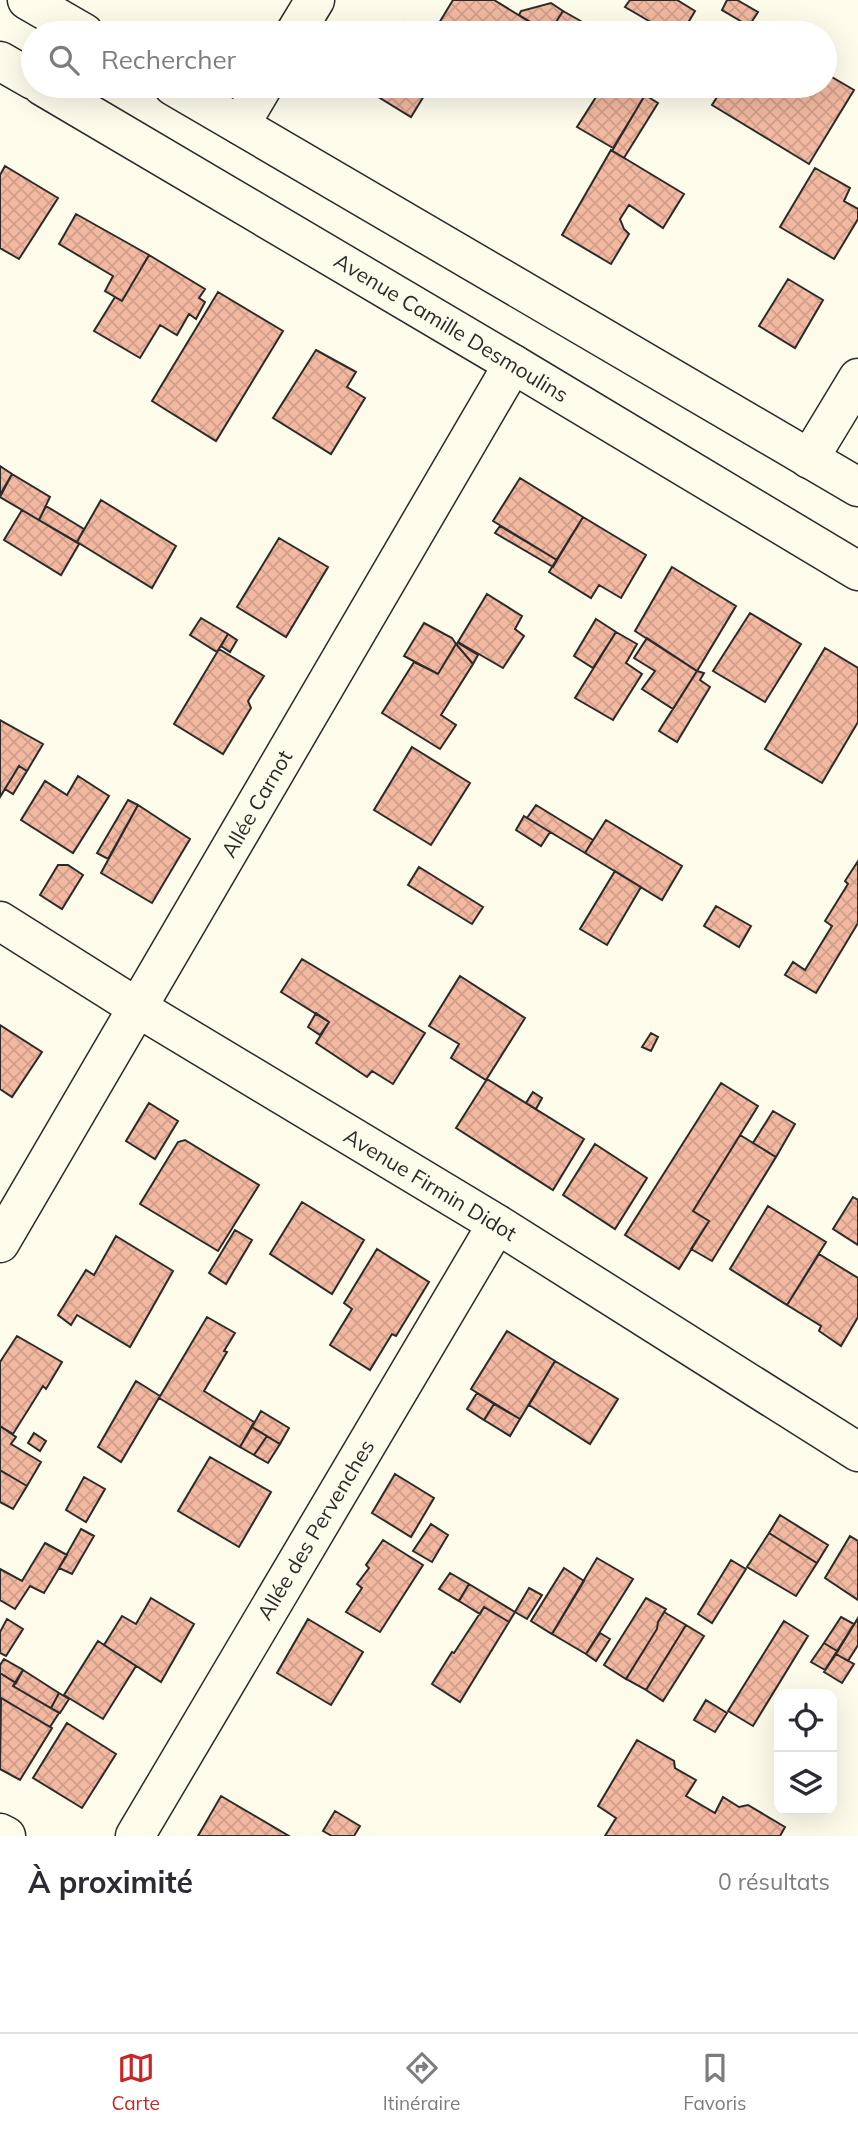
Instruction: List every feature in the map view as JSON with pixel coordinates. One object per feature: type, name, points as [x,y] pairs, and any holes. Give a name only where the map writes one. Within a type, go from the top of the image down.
[{"type":"street","points":[[27,0],[63,21]]},
{"type":"street","points":[[302,21],[315,0]]},
{"type":"street","points":[[0,61],[21,73]]},
{"type":"street","name":"Avenue Camille Desmoulins","points":[[63,98],[858,571]]},
{"type":"street","points":[[194,98],[858,487]]},
{"type":"street","points":[[240,125],[256,98]]},
{"type":"street","name":"Allée Carnot","points":[[0,1243],[513,364]]},
{"type":"street","points":[[809,459],[858,378]]},
{"type":"street","name":"Avenue Firmin Didot","points":[[0,920],[138,1008],[497,1224],[858,1452]]},
{"type":"street","name":"Allée des Pervenches","points":[[135,1836],[497,1224]]},
{"type":"street","points":[[0,1833],[6,1836]]},
{"type":"building","points":[[453,0],[494,0],[528,21],[440,21]]},
{"type":"building","points":[[630,0],[677,0],[695,11],[689,21],[649,21],[625,7]]},
{"type":"building","points":[[727,0],[737,0],[758,12],[752,21],[741,21],[722,10]]},
{"type":"building","points":[[551,3],[563,11],[557,21],[529,21],[519,15],[521,11]]},
{"type":"building","points":[[563,11],[581,21],[557,21]]},
{"type":"building","points":[[837,80],[854,90],[809,164],[712,105],[716,98],[837,98]]},
{"type":"building","points":[[380,98],[423,98],[411,117]]},
{"type":"building","points":[[595,98],[643,98],[613,148],[577,127]]},
{"type":"building","points":[[643,98],[650,98],[658,103],[624,158],[612,151]]},
{"type":"building","points":[[611,150],[684,194],[663,228],[629,205],[620,219],[629,234],[611,264],[562,235]]},
{"type":"building","points":[[5,166],[58,198],[19,259],[0,248],[0,175]]},
{"type":"building","points":[[815,168],[850,188],[844,201],[858,209],[858,219],[834,259],[780,227]]},
{"type":"building","points":[[76,214],[149,255],[122,301],[105,291],[113,276],[59,244]]},
{"type":"building","points":[[149,255],[205,289],[199,298],[205,302],[196,319],[189,314],[177,335],[160,325],[140,358],[94,331],[115,297],[122,301]]},
{"type":"building","points":[[788,279],[823,300],[795,348],[759,326]]},
{"type":"building","points":[[218,292],[283,331],[216,441],[152,401]]},
{"type":"building","points":[[316,350],[356,372],[347,387],[365,398],[331,454],[273,418]]},
{"type":"building","points":[[0,466],[12,474],[0,495]]},
{"type":"building","points":[[12,474],[50,497],[39,520],[0,497]]},
{"type":"building","points":[[520,478],[583,517],[557,560],[493,521]]},
{"type":"building","points":[[101,500],[176,546],[152,588],[77,542]]},
{"type":"building","points":[[46,506],[84,529],[77,542],[39,520]]},
{"type":"building","points":[[22,510],[79,544],[61,575],[4,540]]},
{"type":"building","points":[[583,517],[646,555],[621,598],[599,585],[591,598],[549,572]]},
{"type":"building","points":[[500,526],[557,560],[553,567],[495,533]]},
{"type":"building","points":[[279,538],[328,567],[286,637],[237,607]]},
{"type":"building","points":[[672,567],[736,606],[697,671],[635,631]]},
{"type":"building","points":[[487,594],[522,616],[515,629],[524,636],[503,668],[458,642]]},
{"type":"building","points":[[750,613],[801,644],[765,702],[713,671]]},
{"type":"building","points":[[201,618],[228,634],[217,652],[190,635]]},
{"type":"building","points":[[596,619],[616,632],[593,668],[574,656]]},
{"type":"building","points":[[424,623],[452,638],[456,644],[438,674],[404,656]]},
{"type":"building","points":[[616,632],[637,644],[626,663],[642,674],[613,720],[575,698]]},
{"type":"building","points":[[228,634],[237,640],[230,652],[221,646]]},
{"type":"building","points":[[647,638],[697,671],[673,709],[642,689],[655,671],[634,658]]},
{"type":"building","points":[[456,644],[478,655],[473,664]]},
{"type":"building","points":[[456,644],[473,664],[441,715],[456,725],[440,749],[382,713],[414,662],[438,674]]},
{"type":"building","points":[[825,648],[858,668],[858,722],[822,783],[765,749]]},
{"type":"building","points":[[219,649],[264,676],[248,701],[251,708],[223,754],[174,724]]},
{"type":"building","points":[[697,671],[704,673],[700,680],[710,687],[677,742],[659,731]]},
{"type":"building","points":[[0,720],[43,744],[27,771],[19,766],[0,797]]},
{"type":"building","points":[[412,747],[470,783],[431,845],[374,810]]},
{"type":"building","points":[[19,766],[27,771],[13,794],[5,789]]},
{"type":"building","points":[[78,776],[109,796],[73,853],[21,820],[45,781],[67,795]]},
{"type":"building","points":[[128,800],[138,805],[108,859],[97,853]]},
{"type":"building","points":[[138,805],[190,839],[152,903],[101,873]]},
{"type":"building","points":[[536,805],[593,840],[585,853],[527,818]]},
{"type":"building","points":[[524,816],[550,832],[541,846],[516,830]]},
{"type":"building","points":[[606,820],[682,866],[662,900],[585,853]]},
{"type":"building","points":[[858,861],[858,923],[816,993],[785,975],[793,962],[805,970],[832,926],[825,921],[848,884],[845,881]]},
{"type":"building","points":[[58,865],[68,865],[83,875],[62,909],[40,895]]},
{"type":"building","points":[[419,867],[483,907],[472,924],[408,885]]},
{"type":"building","points":[[615,871],[641,887],[607,945],[580,929]]},
{"type":"building","points":[[716,906],[751,926],[739,947],[704,926]]},
{"type":"building","points":[[302,959],[425,1033],[393,1084],[372,1071],[367,1077],[316,1043],[329,1022],[281,992]]},
{"type":"building","points":[[460,976],[525,1018],[486,1080],[451,1058],[459,1044],[429,1026]]},
{"type":"building","points":[[316,1013],[329,1022],[320,1035],[308,1027]]},
{"type":"building","points":[[0,1025],[42,1052],[12,1097],[0,1089]]},
{"type":"building","points":[[651,1033],[658,1037],[651,1051],[642,1047]]},
{"type":"building","points":[[487,1079],[584,1139],[553,1190],[456,1128]]},
{"type":"building","points":[[721,1083],[758,1106],[693,1211],[709,1221],[679,1269],[625,1235]]},
{"type":"building","points":[[533,1092],[542,1098],[536,1109],[526,1103]]},
{"type":"building","points":[[149,1103],[178,1121],[155,1159],[126,1141]]},
{"type":"building","points":[[773,1111],[795,1124],[776,1157],[753,1143]]},
{"type":"building","points":[[740,1135],[776,1157],[712,1261],[691,1249],[709,1221],[693,1211]]},
{"type":"building","points":[[185,1140],[259,1185],[218,1251],[140,1204],[178,1142]]},
{"type":"building","points":[[595,1144],[647,1178],[615,1229],[563,1195]]},
{"type":"building","points":[[853,1197],[858,1200],[858,1245],[833,1229]]},
{"type":"building","points":[[302,1202],[364,1240],[332,1294],[270,1254]]},
{"type":"building","points":[[768,1206],[826,1242],[787,1305],[730,1269]]},
{"type":"building","points":[[235,1230],[252,1240],[226,1284],[209,1273]]},
{"type":"building","points":[[116,1236],[173,1271],[130,1347],[77,1315],[71,1325],[58,1315],[86,1270],[94,1275]]},
{"type":"building","points":[[377,1249],[429,1282],[396,1336],[392,1334],[370,1370],[330,1345],[352,1309],[344,1303]]},
{"type":"building","points":[[819,1254],[858,1278],[858,1317],[841,1346],[819,1331],[821,1326],[787,1305]]},
{"type":"building","points":[[207,1317],[235,1333],[204,1391],[254,1422],[240,1447],[159,1398]]},
{"type":"building","points":[[507,1331],[555,1361],[520,1419],[471,1389]]},
{"type":"building","points":[[17,1336],[62,1362],[46,1389],[43,1386],[13,1434],[0,1426],[0,1362]]},
{"type":"building","points":[[555,1361],[618,1399],[590,1444],[529,1405]]},
{"type":"building","points":[[136,1381],[160,1396],[121,1462],[98,1447]]},
{"type":"building","points":[[477,1393],[494,1404],[484,1420],[467,1409]]},
{"type":"building","points":[[494,1404],[520,1419],[510,1436],[484,1420]]},
{"type":"building","points":[[261,1411],[289,1428],[280,1444],[252,1427]]},
{"type":"building","points":[[0,1426],[16,1437],[11,1444],[41,1462],[27,1486],[0,1470]]},
{"type":"building","points":[[252,1427],[267,1436],[254,1455],[240,1447]]},
{"type":"building","points":[[34,1433],[46,1441],[40,1451],[28,1443]]},
{"type":"building","points":[[267,1436],[280,1444],[268,1463],[254,1455]]},
{"type":"building","points":[[210,1457],[271,1492],[239,1547],[178,1511]]},
{"type":"building","points":[[0,1470],[27,1486],[13,1509],[0,1502]]},
{"type":"building","points":[[395,1474],[434,1498],[411,1537],[372,1513]]},
{"type":"building","points":[[84,1477],[105,1489],[86,1522],[66,1510]]},
{"type":"building","points":[[780,1515],[828,1545],[817,1563],[769,1533]]},
{"type":"building","points":[[431,1524],[448,1535],[432,1562],[413,1551]]},
{"type":"building","points":[[81,1529],[94,1536],[72,1574],[59,1568]]},
{"type":"building","points":[[769,1533],[817,1563],[796,1596],[747,1567]]},
{"type":"building","points":[[850,1536],[858,1541],[858,1600],[825,1578]]},
{"type":"building","points":[[383,1540],[423,1565],[380,1632],[346,1612],[362,1588],[357,1584],[369,1568],[366,1565]]},
{"type":"building","points":[[45,1543],[67,1555],[44,1593],[30,1586],[15,1609],[0,1600],[0,1569],[22,1581]]},
{"type":"building","points":[[597,1558],[633,1579],[586,1654],[552,1634]]},
{"type":"building","points":[[731,1560],[746,1569],[712,1623],[698,1614]]},
{"type":"building","points":[[564,1568],[584,1581],[552,1634],[531,1621]]},
{"type":"building","points":[[450,1573],[469,1584],[459,1601],[439,1589]]},
{"type":"building","points":[[469,1584],[515,1612],[509,1622],[484,1607],[480,1614],[459,1601]]},
{"type":"building","points":[[529,1588],[542,1595],[527,1619],[515,1612]]},
{"type":"building","points":[[151,1598],[194,1624],[161,1682],[104,1645],[122,1616],[136,1624]]},
{"type":"building","points":[[646,1598],[666,1609],[657,1629],[626,1679],[604,1665]]},
{"type":"building","points":[[484,1607],[509,1622],[460,1702],[432,1684]]},
{"type":"building","points":[[664,1612],[686,1625],[646,1690],[626,1679],[657,1629]]},
{"type":"building","points":[[841,1617],[854,1624],[837,1651],[824,1643]]},
{"type":"building","points":[[858,1618],[858,1645],[848,1661],[836,1654]]},
{"type":"building","points":[[7,1619],[23,1629],[6,1656],[0,1653],[0,1632]]},
{"type":"building","points":[[308,1619],[363,1652],[331,1705],[277,1673]]},
{"type":"building","points":[[784,1621],[808,1636],[753,1726],[728,1711]]},
{"type":"building","points":[[686,1625],[704,1636],[663,1701],[646,1690]]},
{"type":"building","points":[[600,1633],[610,1639],[596,1661],[586,1654]]},
{"type":"building","points":[[98,1641],[136,1666],[103,1719],[64,1695]]},
{"type":"building","points":[[824,1643],[837,1651],[825,1670],[811,1662]]},
{"type":"building","points":[[836,1654],[854,1664],[842,1683],[824,1672]]},
{"type":"building","points":[[4,1659],[23,1670],[16,1683],[0,1673],[0,1665]]},
{"type":"building","points":[[23,1670],[59,1693],[51,1708],[13,1686]]},
{"type":"building","points":[[0,1673],[16,1683],[13,1686],[59,1713],[50,1727],[1,1698],[0,1700]]},
{"type":"building","points":[[59,1693],[69,1699],[60,1713],[51,1708]]},
{"type":"building","points":[[1,1698],[52,1728],[20,1780],[0,1769]]},
{"type":"building","points":[[706,1700],[727,1713],[715,1732],[694,1720]]},
{"type":"building","points":[[67,1723],[116,1754],[82,1808],[33,1778]]},
{"type":"building","points":[[637,1740],[674,1761],[675,1768],[696,1780],[686,1796],[715,1813],[723,1797],[739,1807],[748,1805],[785,1827],[780,1836],[605,1836],[616,1818],[598,1806]]},
{"type":"building","points":[[221,1796],[289,1836],[198,1836]]},
{"type":"building","points":[[335,1811],[360,1826],[354,1836],[332,1836],[323,1831]]}]
